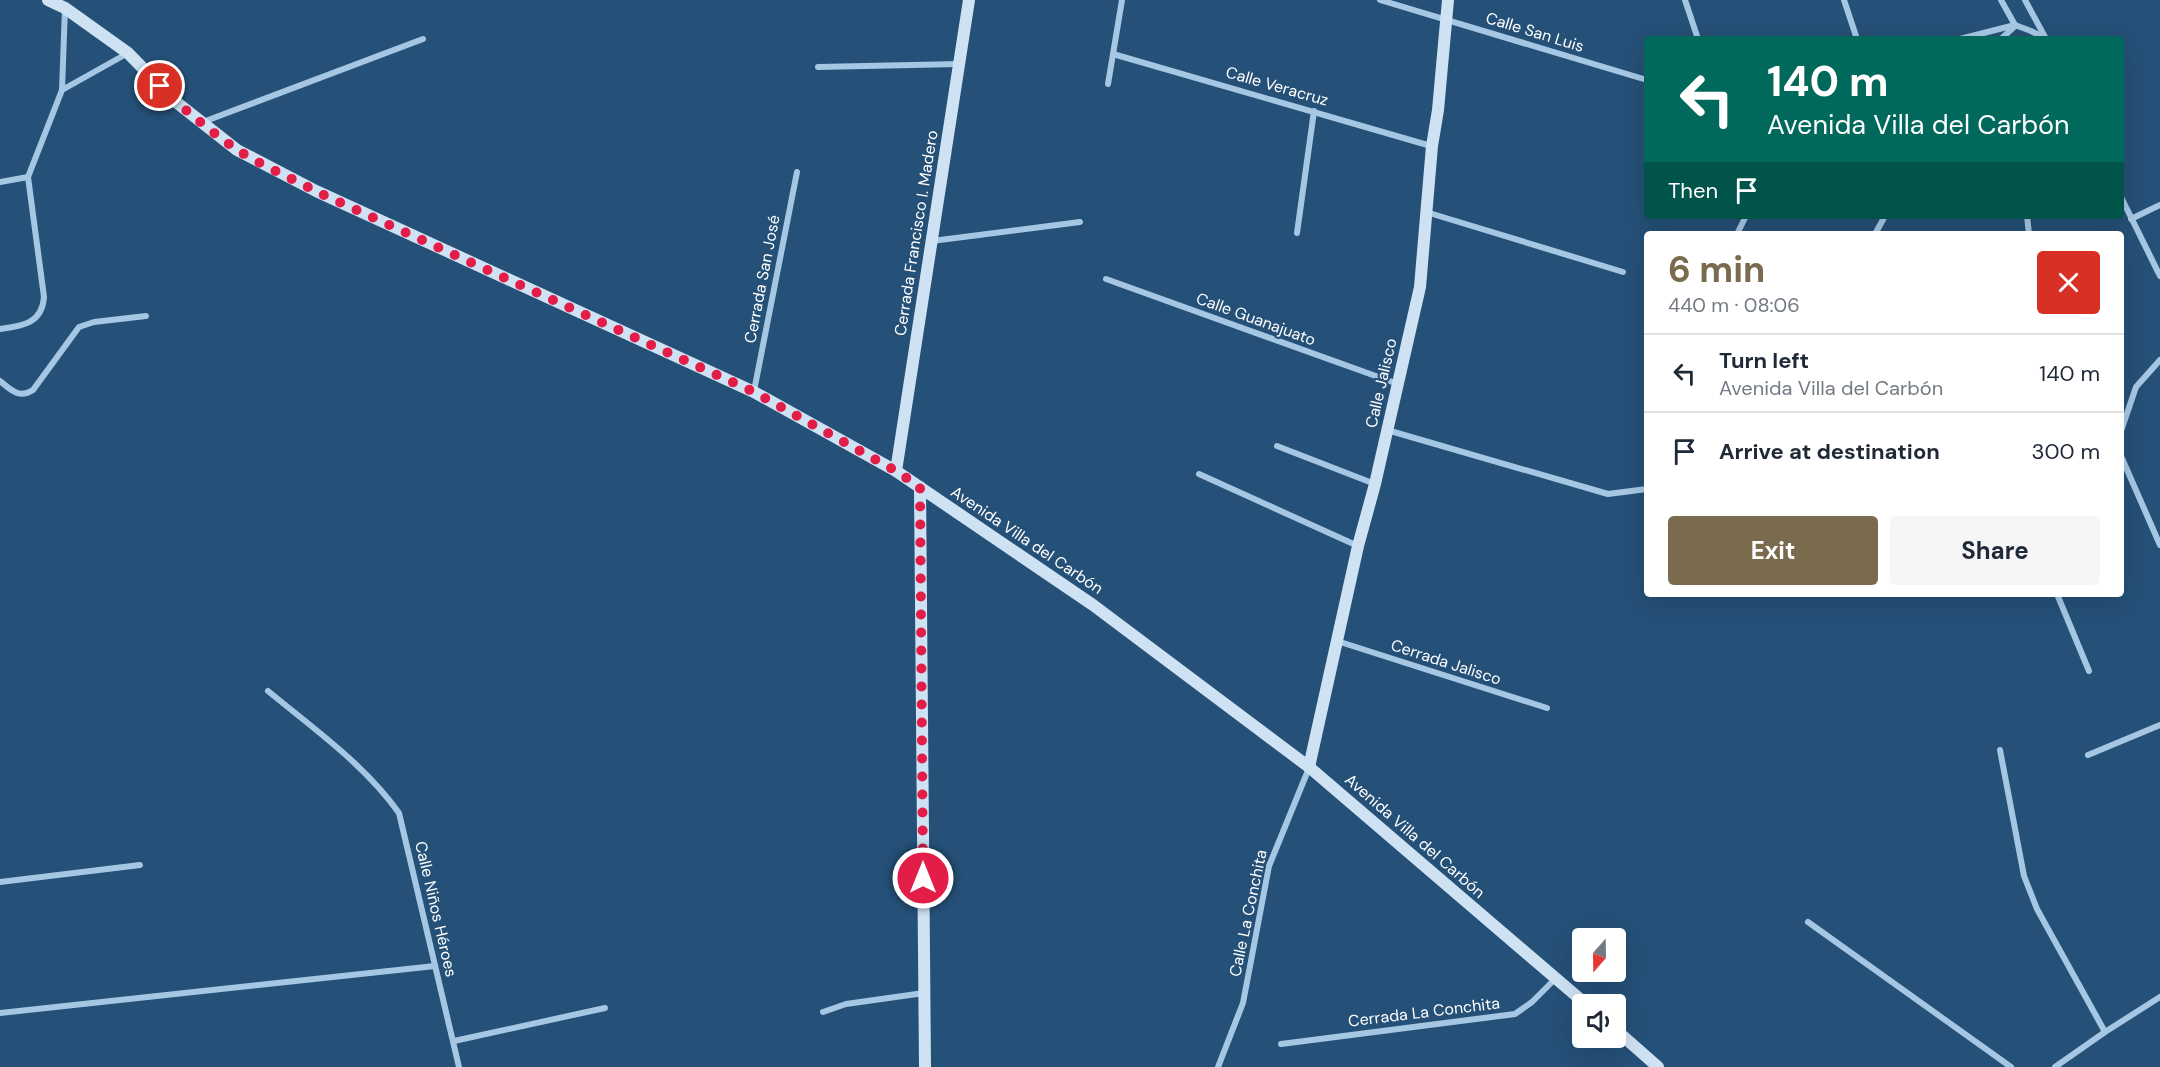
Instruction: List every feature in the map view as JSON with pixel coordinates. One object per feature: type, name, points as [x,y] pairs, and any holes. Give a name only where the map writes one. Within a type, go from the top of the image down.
[{"type":"main road","name":"Avenida Villa del Carbón","points":[[48,0],[65,8],[128,53],[176,102],[237,150],[315,191],[754,392],[896,471],[1093,605],[1309,767],[1574,994]]},
{"type":"main road","name":"Cerrada Francisco I. Madero","points":[[896,471],[969,0]]},
{"type":"main road","name":"Calle Jalisco","points":[[1309,767],[1419,287],[1448,0]]},
{"type":"main road","points":[[920,487],[925,1067]]},
{"type":"main road","points":[[1626,1039],[1658,1067]]},
{"type":"street","points":[[1108,84],[1122,0]]},
{"type":"street","name":"Calle San Luis","points":[[1380,0],[1644,79]]},
{"type":"street","points":[[1685,0],[1697,36]]},
{"type":"street","points":[[1844,0],[1856,36]]},
{"type":"street","points":[[2001,0],[2015,25],[2040,36]]},
{"type":"street","points":[[2025,0],[2044,36]]},
{"type":"street","points":[[0,330],[24,326],[39,314],[43,307],[44,297],[28,177],[62,90],[65,8]]},
{"type":"street","points":[[1972,36],[2015,25]]},
{"type":"street","points":[[2004,36],[2015,25]]},
{"type":"street","points":[[202,122],[423,39]]},
{"type":"street","points":[[62,90],[128,53]]},
{"type":"street","name":"Calle Veracruz","points":[[1113,54],[1432,146]]},
{"type":"street","points":[[818,67],[959,64]]},
{"type":"street","points":[[1298,233],[1314,111]]},
{"type":"street","name":"Cerrada San José","points":[[754,392],[797,172]]},
{"type":"street","points":[[0,182],[28,177]]},
{"type":"street","points":[[2124,204],[2160,276]]},
{"type":"street","points":[[2131,219],[2160,205]]},
{"type":"street","points":[[1426,212],[1623,272]]},
{"type":"street","points":[[931,242],[1080,222]]},
{"type":"street","name":"Calle Guanajuato","points":[[1106,279],[1398,384]]},
{"type":"street","points":[[0,381],[17,394],[26,395],[33,390],[79,327],[94,322],[146,316]]},
{"type":"street","points":[[2124,422],[2136,387],[2160,360]]},
{"type":"street","points":[[1387,430],[1608,494],[1644,489]]},
{"type":"street","points":[[1277,446],[1375,484]]},
{"type":"street","points":[[2124,463],[2160,545]]},
{"type":"street","points":[[1199,474],[1358,546]]},
{"type":"street","points":[[2058,597],[2089,671]]},
{"type":"street","name":"Cerrada Jalisco","points":[[1337,641],[1547,708]]},
{"type":"street","name":"Calle Niños Héroes","points":[[268,691],[363,769],[383,790],[399,813],[459,1067]]},
{"type":"street","points":[[2088,755],[2160,725]]},
{"type":"street","points":[[2000,750],[2024,876],[2029,891],[2104,1032]]},
{"type":"street","name":"Calle La Conchita","points":[[1218,1067],[1244,1003],[1269,866],[1309,767]]},
{"type":"street","points":[[0,882],[140,865]]},
{"type":"street","points":[[1808,922],[2011,1067]]},
{"type":"street","points":[[0,1013],[435,966]]},
{"type":"street","name":"Cerrada La Conchita","points":[[1281,1044],[1515,1014],[1532,1002],[1556,978]]},
{"type":"street","points":[[823,1012],[846,1004],[924,993]]},
{"type":"street","points":[[2055,1067],[2104,1032],[2160,997]]},
{"type":"street","points":[[454,1041],[605,1008]]},
{"type":"route","points":[[160,86],[176,102],[237,150],[315,191],[754,392],[896,471],[920,487],[923,878]]}]
